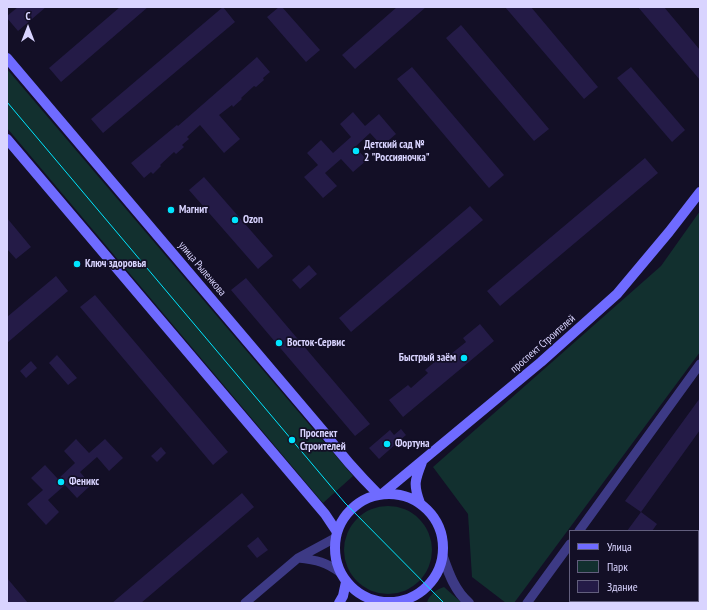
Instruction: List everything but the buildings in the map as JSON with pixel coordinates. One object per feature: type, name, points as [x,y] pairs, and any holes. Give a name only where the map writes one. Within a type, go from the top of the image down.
[{"type":"main road","name":"улица Рыленкова","points":[[7,58],[324,432],[360,477],[381,494]]},
{"type":"main road","points":[[7,139],[325,514],[336,535]]},
{"type":"main road","name":"проспект Строителей","points":[[381,494],[422,462],[541,362],[617,294],[669,232],[700,192]]},
{"type":"main road","points":[[420,504],[415,490],[416,479],[422,462]]},
{"type":"main road","points":[[381,494],[395,494],[408,497],[420,504],[431,514],[439,527],[443,541],[443,557],[438,573],[428,586],[411,598],[394,603],[374,601],[359,594],[346,582],[340,573],[336,562],[334,550],[336,535],[341,522],[351,509],[364,500],[381,494]]},
{"type":"main road","points":[[339,603],[343,596],[346,582]]},
{"type":"street","points":[[580,530],[700,364]]},
{"type":"street","points":[[246,603],[298,558],[336,535]]},
{"type":"street","points":[[527,603],[569,545]]},
{"type":"street","points":[[443,557],[460,596],[469,603]]},
{"type":"street","points":[[298,558],[316,560],[329,564],[340,573]]},
{"type":"green space","points":[[7,69],[353,476],[323,503],[7,128]]},
{"type":"green space","points":[[700,211],[700,352],[514,603],[506,603],[472,577],[468,514],[433,467],[661,266]]},
{"type":"green space","points":[[388,506],[405,510],[419,519],[428,533],[432,550],[428,567],[419,581],[405,590],[388,594],[371,590],[357,581],[348,567],[344,550],[348,533],[357,519],[371,510]]},
{"type":"green space","points":[[444,587],[462,603],[427,603],[433,593]]},
{"type":"tram line","points":[[7,102],[345,503],[444,603]]},
{"type":"place","name":"Детский сад № 2 \"Россияночка\"","points":[[356,151]]},
{"type":"place","name":"Магнит","points":[[171,210]]},
{"type":"place","name":"Ozon","points":[[235,220]]},
{"type":"place","name":"Ключ здоровья","points":[[77,264]]},
{"type":"place","name":"Восток-Сервис","points":[[279,343]]},
{"type":"place","name":"Быстрый заём","points":[[464,358]]},
{"type":"place","name":"Проспект Строителей","points":[[292,440]]},
{"type":"place","name":"Фортуна","points":[[387,444]]},
{"type":"place","name":"Феникс","points":[[61,482]]}]
